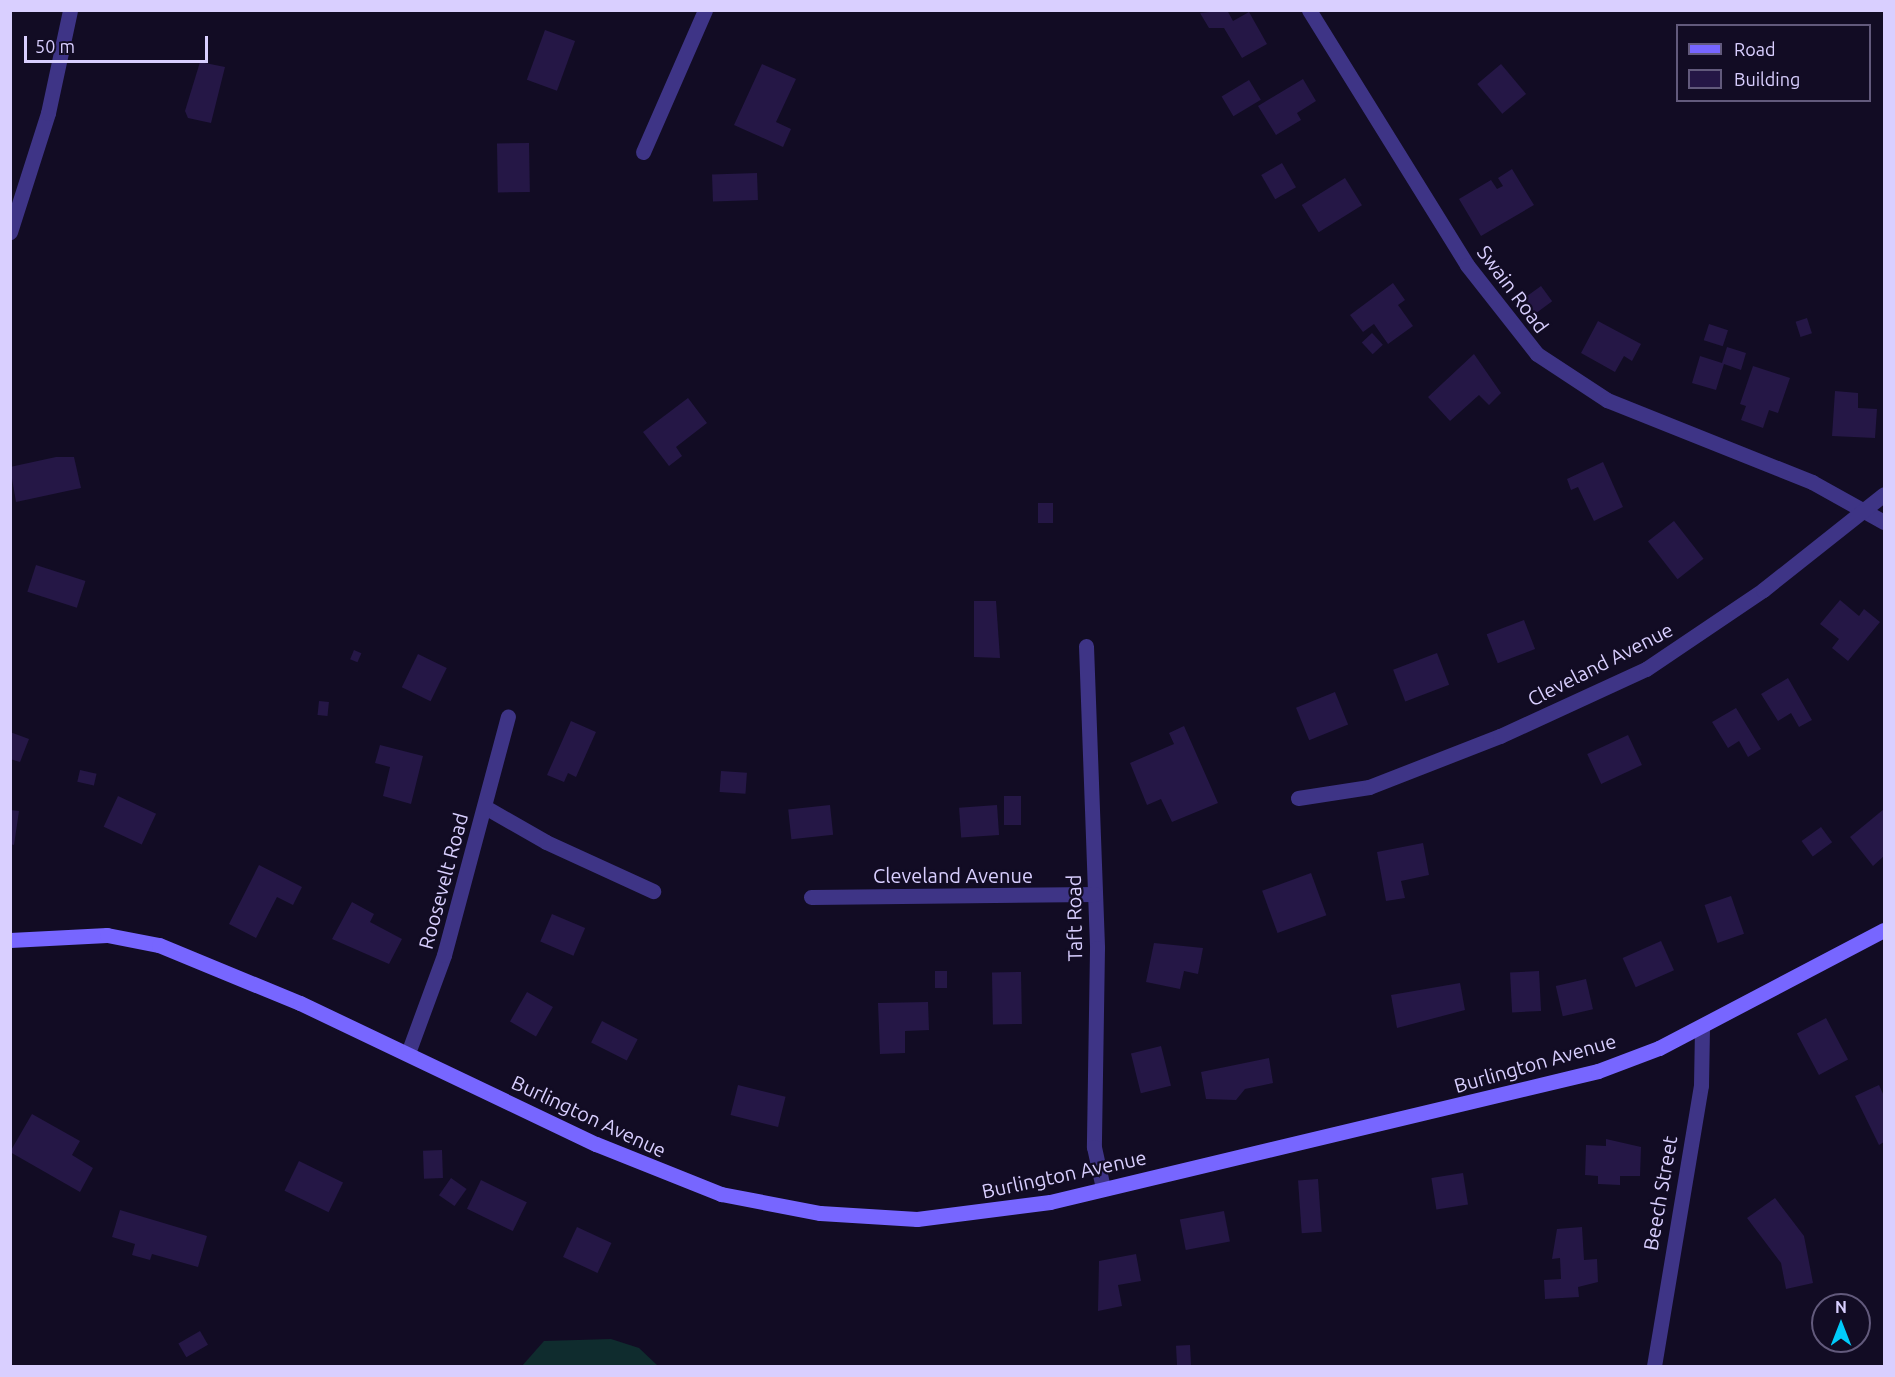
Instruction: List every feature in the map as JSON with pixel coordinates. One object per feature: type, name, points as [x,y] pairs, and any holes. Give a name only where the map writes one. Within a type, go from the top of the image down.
[{"type":"main road","name":"Burlington Avenue","points":[[10,940],[79,934],[159,945],[408,1053],[670,1176],[766,1205],[917,1219],[1004,1210],[1598,1071],[1702,1026],[1884,930]]},
{"type":"street","points":[[10,232],[48,113],[70,10]]},
{"type":"street","points":[[643,152],[705,10]]},
{"type":"street","name":"Swain Road","points":[[1309,10],[1467,265],[1537,354],[1607,400],[1864,507],[1884,522]]},
{"type":"street","name":"Cleveland Avenue","points":[[1298,798],[1369,787],[1500,736],[1646,669],[1763,590],[1864,507],[1884,494]]},
{"type":"street","name":"Taft Road","points":[[1086,646],[1095,894],[1094,1147],[1103,1188]]},
{"type":"street","name":"Roosevelt Road","points":[[408,1053],[444,955],[508,716]]},
{"type":"street","points":[[485,807],[546,842],[653,891]]},
{"type":"street","name":"Cleveland Avenue","points":[[812,897],[1095,894]]},
{"type":"street","name":"Beech Street","points":[[1654,1366],[1701,1085],[1702,1026]]},
{"type":"green space","points":[[611,1339],[639,1348],[658,1366],[522,1366],[544,1341]]},
{"type":"building","points":[[1227,10],[1233,21],[1249,12],[1267,44],[1242,58],[1224,28],[1209,28],[1200,13]]},
{"type":"building","points":[[545,30],[575,41],[557,91],[527,80]]},
{"type":"building","points":[[200,62],[225,67],[211,123],[188,118],[185,111]]},
{"type":"building","points":[[762,64],[796,79],[776,122],[791,129],[783,147],[734,125]]},
{"type":"building","points":[[1501,64],[1526,94],[1502,114],[1477,84]]},
{"type":"building","points":[[1303,79],[1316,101],[1297,113],[1301,120],[1276,135],[1258,106]]},
{"type":"building","points":[[1249,80],[1261,100],[1233,116],[1222,96]]},
{"type":"building","points":[[529,143],[530,192],[498,193],[497,144]]},
{"type":"building","points":[[1282,163],[1296,187],[1275,199],[1261,175]]},
{"type":"building","points":[[1512,169],[1534,205],[1481,236],[1459,199],[1491,180],[1497,189],[1503,186],[1498,178]]},
{"type":"building","points":[[757,173],[758,200],[713,202],[712,175]]},
{"type":"building","points":[[1345,178],[1362,205],[1319,232],[1302,205]]},
{"type":"building","points":[[1393,283],[1405,300],[1398,305],[1413,326],[1388,344],[1374,324],[1363,332],[1350,315]]},
{"type":"building","points":[[1541,286],[1552,301],[1534,315],[1522,300]]},
{"type":"building","points":[[1807,318],[1812,333],[1801,337],[1796,322]]},
{"type":"building","points":[[1598,321],[1641,344],[1632,361],[1624,356],[1615,372],[1581,353]]},
{"type":"building","points":[[1709,324],[1728,330],[1723,346],[1704,340]]},
{"type":"building","points":[[1372,333],[1383,345],[1373,354],[1362,343]]},
{"type":"building","points":[[1727,347],[1746,353],[1741,370],[1724,364],[1716,390],[1692,383],[1700,356],[1722,363]]},
{"type":"building","points":[[1474,354],[1501,393],[1489,405],[1479,395],[1450,421],[1428,397]]},
{"type":"building","points":[[1753,366],[1790,378],[1778,413],[1769,410],[1763,428],[1741,420],[1746,406],[1740,404]]},
{"type":"building","points":[[1835,391],[1858,393],[1858,408],[1877,409],[1875,438],[1832,436]]},
{"type":"building","points":[[688,398],[707,423],[676,447],[682,456],[669,466],[643,432]]},
{"type":"building","points":[[56,457],[74,457],[81,488],[16,502],[10,467]]},
{"type":"building","points":[[1603,462],[1623,507],[1594,521],[1578,487],[1571,490],[1567,479]]},
{"type":"building","points":[[1038,503],[1053,503],[1053,523],[1038,523]]},
{"type":"building","points":[[1674,521],[1704,559],[1678,579],[1648,541]]},
{"type":"building","points":[[36,565],[85,581],[77,608],[27,592]]},
{"type":"building","points":[[1840,600],[1859,616],[1864,609],[1880,622],[1848,661],[1832,648],[1839,639],[1820,624]]},
{"type":"building","points":[[974,601],[996,601],[1000,658],[974,657]]},
{"type":"building","points":[[1524,620],[1535,649],[1498,663],[1487,634]]},
{"type":"building","points":[[354,650],[361,653],[357,662],[350,659]]},
{"type":"building","points":[[1437,653],[1449,685],[1405,702],[1393,670]]},
{"type":"building","points":[[418,654],[447,668],[431,701],[402,687]]},
{"type":"building","points":[[1788,678],[1812,720],[1799,727],[1791,713],[1778,721],[1761,694]]},
{"type":"building","points":[[1335,692],[1348,724],[1309,740],[1296,708]]},
{"type":"building","points":[[319,701],[329,702],[327,716],[318,715]]},
{"type":"building","points":[[1736,708],[1761,749],[1748,757],[1739,741],[1728,748],[1712,722]]},
{"type":"building","points":[[571,721],[596,732],[576,777],[568,773],[564,782],[547,775]]},
{"type":"building","points":[[1184,726],[1218,803],[1172,822],[1161,799],[1147,805],[1130,763],[1174,744],[1169,733]]},
{"type":"building","points":[[10,732],[29,739],[20,762],[10,759]]},
{"type":"building","points":[[1628,735],[1642,765],[1601,784],[1587,754]]},
{"type":"building","points":[[380,745],[423,756],[411,804],[383,796],[390,767],[375,763]]},
{"type":"building","points":[[80,770],[97,774],[94,786],[77,782]]},
{"type":"building","points":[[721,771],[747,773],[745,794],[720,792]]},
{"type":"building","points":[[118,796],[156,814],[142,845],[104,827]]},
{"type":"building","points":[[1004,796],[1021,796],[1021,825],[1004,825]]},
{"type":"building","points":[[830,805],[833,835],[791,839],[788,809]]},
{"type":"building","points":[[997,805],[999,835],[961,838],[959,808]]},
{"type":"building","points":[[1884,809],[1884,856],[1873,866],[1850,837]]},
{"type":"building","points":[[10,810],[19,811],[14,845],[10,844]]},
{"type":"building","points":[[1821,827],[1832,842],[1813,856],[1802,841]]},
{"type":"building","points":[[1423,843],[1429,875],[1401,881],[1405,898],[1386,901],[1377,852]]},
{"type":"building","points":[[259,865],[302,887],[293,905],[277,897],[256,938],[229,924]]},
{"type":"building","points":[[1311,873],[1326,915],[1278,933],[1262,891]]},
{"type":"building","points":[[1731,896],[1744,934],[1718,943],[1705,905]]},
{"type":"building","points":[[352,902],[374,914],[370,922],[402,939],[389,964],[332,939]]},
{"type":"building","points":[[552,914],[585,928],[573,956],[540,942]]},
{"type":"building","points":[[1661,941],[1674,970],[1636,987],[1623,958]]},
{"type":"building","points":[[1154,943],[1203,948],[1198,974],[1184,971],[1180,989],[1146,982]]},
{"type":"building","points":[[935,971],[947,971],[947,988],[935,988]]},
{"type":"building","points":[[1539,971],[1541,1011],[1512,1012],[1510,973]]},
{"type":"building","points":[[1021,972],[1022,1024],[993,1024],[992,973]]},
{"type":"building","points":[[1586,979],[1593,1009],[1563,1016],[1556,986]]},
{"type":"building","points":[[1460,983],[1465,1010],[1397,1028],[1391,995]]},
{"type":"building","points":[[527,992],[553,1007],[536,1036],[510,1021]]},
{"type":"building","points":[[928,1002],[929,1030],[905,1031],[905,1053],[880,1054],[878,1003]]},
{"type":"building","points":[[1826,1018],[1848,1059],[1819,1075],[1797,1033]]},
{"type":"building","points":[[602,1021],[638,1039],[627,1061],[591,1042]]},
{"type":"building","points":[[1161,1046],[1171,1086],[1141,1093],[1131,1053]]},
{"type":"building","points":[[1269,1058],[1273,1083],[1245,1089],[1236,1100],[1206,1099],[1201,1072]]},
{"type":"building","points":[[738,1085],[786,1097],[778,1127],[731,1115]]},
{"type":"building","points":[[1879,1085],[1884,1096],[1884,1142],[1879,1145],[1855,1096]]},
{"type":"building","points":[[32,1114],[80,1141],[72,1155],[93,1168],[80,1192],[10,1152]]},
{"type":"building","points":[[1606,1139],[1641,1147],[1640,1176],[1620,1176],[1620,1185],[1598,1184],[1598,1176],[1585,1175],[1586,1145],[1606,1146]]},
{"type":"building","points":[[442,1150],[443,1178],[424,1179],[423,1151]]},
{"type":"building","points":[[299,1161],[343,1182],[329,1212],[285,1191]]},
{"type":"building","points":[[1463,1173],[1468,1205],[1436,1210],[1431,1178]]},
{"type":"building","points":[[451,1178],[467,1189],[455,1206],[439,1195]]},
{"type":"building","points":[[1318,1179],[1322,1232],[1302,1233],[1298,1180]]},
{"type":"building","points":[[481,1180],[527,1202],[513,1231],[467,1209]]},
{"type":"building","points":[[1775,1198],[1804,1236],[1813,1283],[1786,1289],[1781,1263],[1747,1218]]},
{"type":"building","points":[[120,1210],[207,1236],[198,1267],[152,1254],[150,1260],[132,1255],[135,1244],[112,1237]]},
{"type":"building","points":[[1224,1211],[1230,1241],[1186,1250],[1180,1220]]},
{"type":"building","points":[[577,1227],[611,1243],[597,1273],[563,1257]]},
{"type":"building","points":[[1582,1227],[1584,1260],[1597,1259],[1598,1282],[1578,1287],[1579,1297],[1545,1299],[1544,1280],[1561,1279],[1560,1258],[1552,1259],[1557,1229]]},
{"type":"building","points":[[1136,1254],[1141,1281],[1118,1285],[1122,1306],[1098,1311],[1099,1261]]},
{"type":"building","points":[[200,1331],[208,1345],[186,1357],[178,1344]]},
{"type":"building","points":[[1190,1345],[1191,1366],[1177,1366],[1176,1346]]}]
